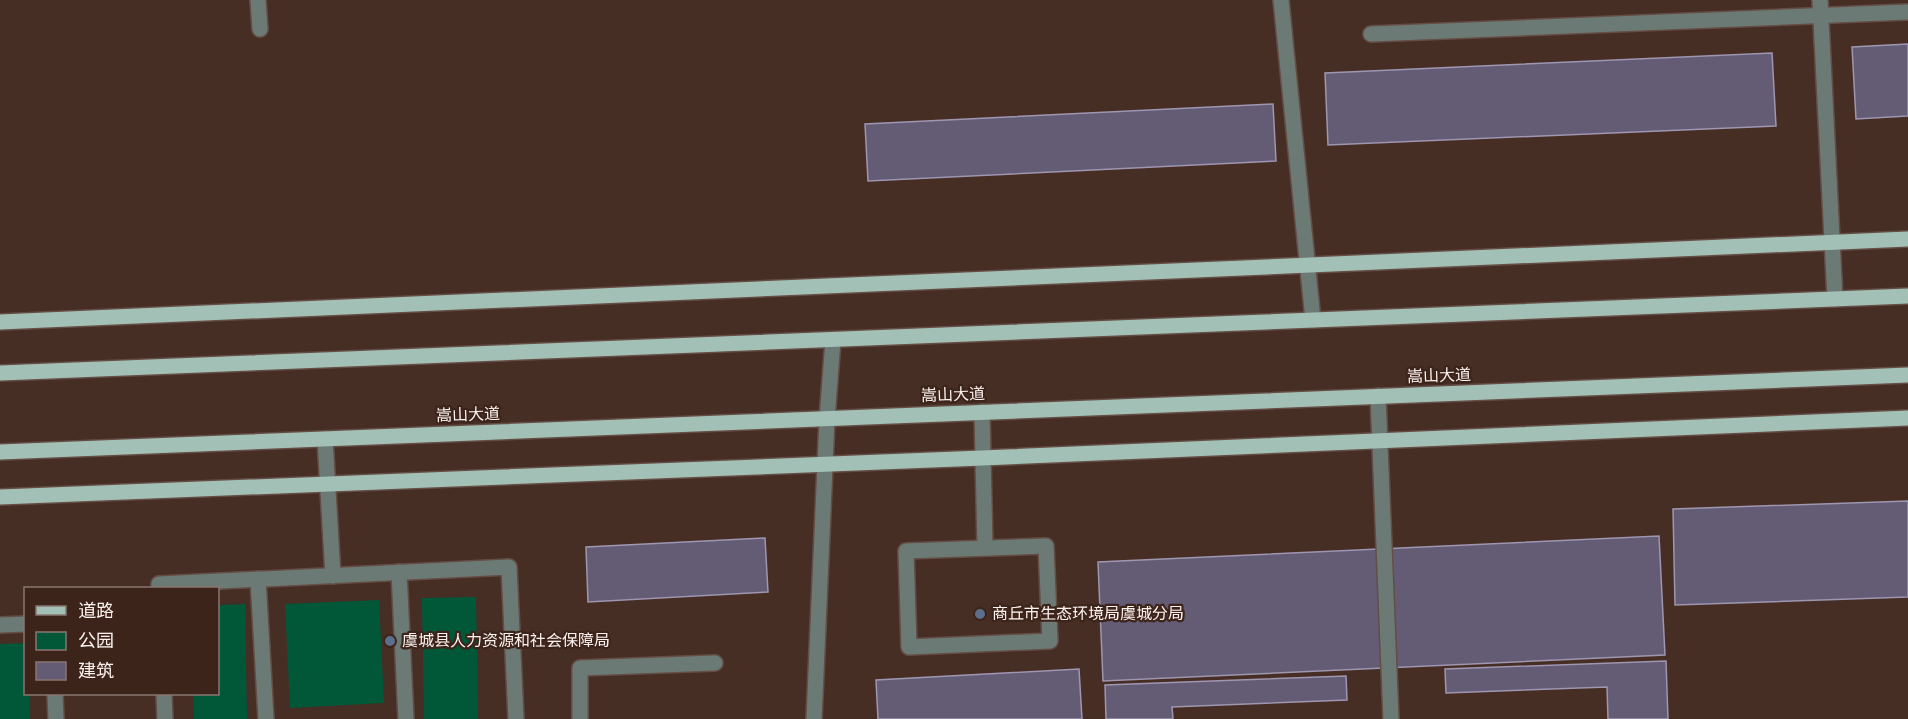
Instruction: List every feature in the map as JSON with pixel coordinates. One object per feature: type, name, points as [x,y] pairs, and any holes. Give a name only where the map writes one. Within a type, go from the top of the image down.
[{"type":"main road","points":[[0,322],[1908,239]]},
{"type":"main road","points":[[0,373],[1908,296]]},
{"type":"main road","name":"嵩山大道","points":[[0,452],[1908,375]]},
{"type":"main road","points":[[0,497],[1908,418]]},
{"type":"street","points":[[258,0],[260,29]]},
{"type":"street","points":[[1281,0],[1312,320]]},
{"type":"street","points":[[1820,0],[1835,299]]},
{"type":"street","points":[[1371,34],[1908,12]]},
{"type":"street","points":[[814,719],[827,418],[833,340]]},
{"type":"street","points":[[1378,396],[1391,719]]},
{"type":"street","points":[[982,412],[985,548]]},
{"type":"street","points":[[325,439],[333,576]]},
{"type":"street","points":[[1046,546],[1050,641],[909,647],[906,551],[985,548],[1046,546]]},
{"type":"street","points":[[159,587],[159,584],[509,567],[516,719]]},
{"type":"street","points":[[399,572],[406,719]]},
{"type":"street","points":[[258,579],[266,719]]},
{"type":"street","points":[[0,625],[24,624]]},
{"type":"street","points":[[580,719],[580,668],[715,663]]},
{"type":"street","points":[[55,695],[56,719]]},
{"type":"street","points":[[164,695],[165,719]]},
{"type":"green space","points":[[476,597],[478,719],[424,719],[422,598]]},
{"type":"green space","points":[[379,600],[384,703],[290,708],[285,604]]},
{"type":"green space","points":[[245,604],[247,719],[194,719],[193,695],[219,695],[219,605]]},
{"type":"green space","points":[[24,643],[24,695],[29,695],[30,719],[0,719],[0,644]]},
{"type":"building","points":[[1908,44],[1908,116],[1856,119],[1852,47]]},
{"type":"building","points":[[1772,53],[1776,126],[1328,145],[1325,73]]},
{"type":"building","points":[[1273,104],[1276,161],[868,181],[865,124]]},
{"type":"building","points":[[1908,501],[1908,597],[1675,605],[1673,509]]},
{"type":"building","points":[[1659,536],[1665,655],[1103,681],[1098,562]]},
{"type":"building","points":[[765,538],[768,592],[588,602],[586,547]]},
{"type":"building","points":[[1666,661],[1668,719],[1608,719],[1607,687],[1446,693],[1445,669]]},
{"type":"building","points":[[1079,669],[1082,719],[878,719],[876,680]]},
{"type":"building","points":[[1346,676],[1347,700],[1172,707],[1173,719],[1106,719],[1105,685]]},
{"type":"place","name":"商丘市生态环境局虞城分局","points":[[980,614]]},
{"type":"place","name":"虞城县人力资源和社会保障局","points":[[390,641]]}]
